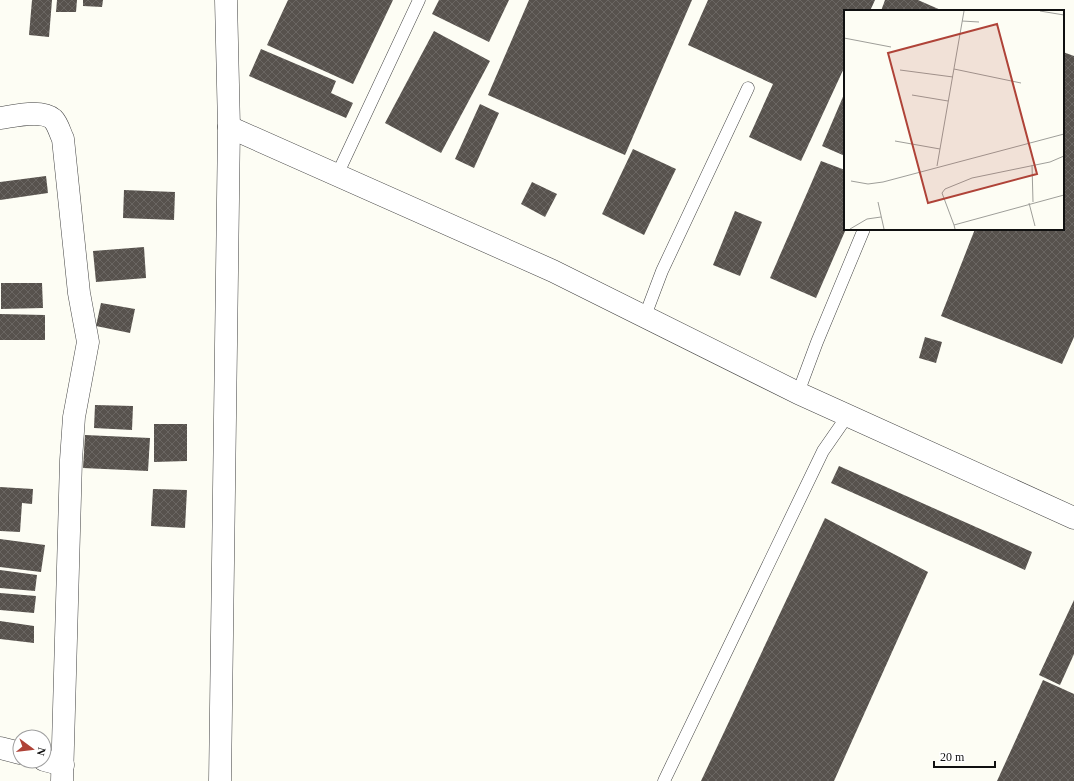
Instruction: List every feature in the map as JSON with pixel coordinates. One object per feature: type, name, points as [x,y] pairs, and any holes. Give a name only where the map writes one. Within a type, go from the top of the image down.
[{"type":"street","points":[[220,781],[229,127],[226,0]]},
{"type":"street","points":[[0,118],[40,113],[56,123],[63,139],[79,293],[88,342],[74,417],[56,769]]},
{"type":"street","points":[[229,127],[553,271],[798,393],[1074,518]]},
{"type":"street","points":[[0,748],[12,751]]},
{"type":"lane","points":[[337,175],[419,0]]},
{"type":"lane","points":[[644,316],[662,271],[748,88]]},
{"type":"lane","points":[[798,393],[817,342],[864,230]]},
{"type":"lane","points":[[664,781],[823,451],[848,415]]},
{"type":"building","points":[[32,0],[52,0],[49,37],[29,35]]},
{"type":"building","points":[[57,0],[77,0],[76,12],[56,12]]},
{"type":"building","points":[[83,0],[103,0],[102,7],[83,6]]},
{"type":"building","points":[[288,0],[393,0],[353,84],[267,45]]},
{"type":"building","points":[[439,0],[509,0],[489,42],[432,14]]},
{"type":"building","points":[[529,0],[692,0],[625,155],[488,95]]},
{"type":"building","points":[[708,0],[875,0],[870,10],[844,10],[844,68],[801,161],[749,137],[773,84],[688,45]]},
{"type":"building","points":[[885,0],[918,0],[941,10],[881,10]]},
{"type":"building","points":[[434,31],[490,61],[441,153],[385,123]]},
{"type":"building","points":[[261,49],[336,81],[331,93],[353,103],[346,118],[249,76]]},
{"type":"building","points":[[1064,52],[1074,56],[1074,337],[1062,364],[941,316],[975,230],[1064,230]]},
{"type":"building","points":[[844,94],[844,156],[822,146]]},
{"type":"building","points":[[480,104],[499,113],[474,168],[455,159]]},
{"type":"building","points":[[633,149],[676,169],[644,235],[602,214]]},
{"type":"building","points":[[821,161],[844,170],[844,230],[846,230],[816,298],[770,278]]},
{"type":"building","points":[[46,176],[48,193],[0,200],[0,182]]},
{"type":"building","points":[[532,182],[557,194],[545,217],[521,204]]},
{"type":"building","points":[[124,190],[175,192],[174,220],[123,218]]},
{"type":"building","points":[[735,211],[762,222],[740,276],[713,265]]},
{"type":"building","points":[[144,247],[146,278],[96,282],[93,251]]},
{"type":"building","points":[[1,283],[42,283],[43,308],[1,309]]},
{"type":"building","points":[[101,303],[135,309],[130,333],[96,326]]},
{"type":"building","points":[[0,314],[45,315],[45,340],[0,340]]},
{"type":"building","points":[[925,337],[942,342],[936,363],[919,358]]},
{"type":"building","points":[[95,405],[133,406],[132,430],[94,428]]},
{"type":"building","points":[[154,424],[187,424],[187,461],[154,462]]},
{"type":"building","points":[[85,435],[150,438],[148,471],[83,468]]},
{"type":"building","points":[[839,466],[1032,552],[1025,570],[831,483]]},
{"type":"building","points":[[0,487],[33,489],[32,504],[22,503],[20,532],[0,531]]},
{"type":"building","points":[[153,489],[187,490],[185,528],[151,526]]},
{"type":"building","points":[[825,518],[928,572],[834,781],[701,781]]},
{"type":"building","points":[[0,539],[45,545],[41,572],[0,567]]},
{"type":"building","points":[[0,570],[37,575],[35,591],[0,588]]},
{"type":"building","points":[[0,593],[36,596],[34,613],[0,610]]},
{"type":"building","points":[[1074,600],[1074,654],[1060,685],[1039,675]]},
{"type":"building","points":[[0,621],[34,626],[34,643],[0,639]]},
{"type":"building","points":[[1043,680],[1074,694],[1074,781],[997,781]]}]
